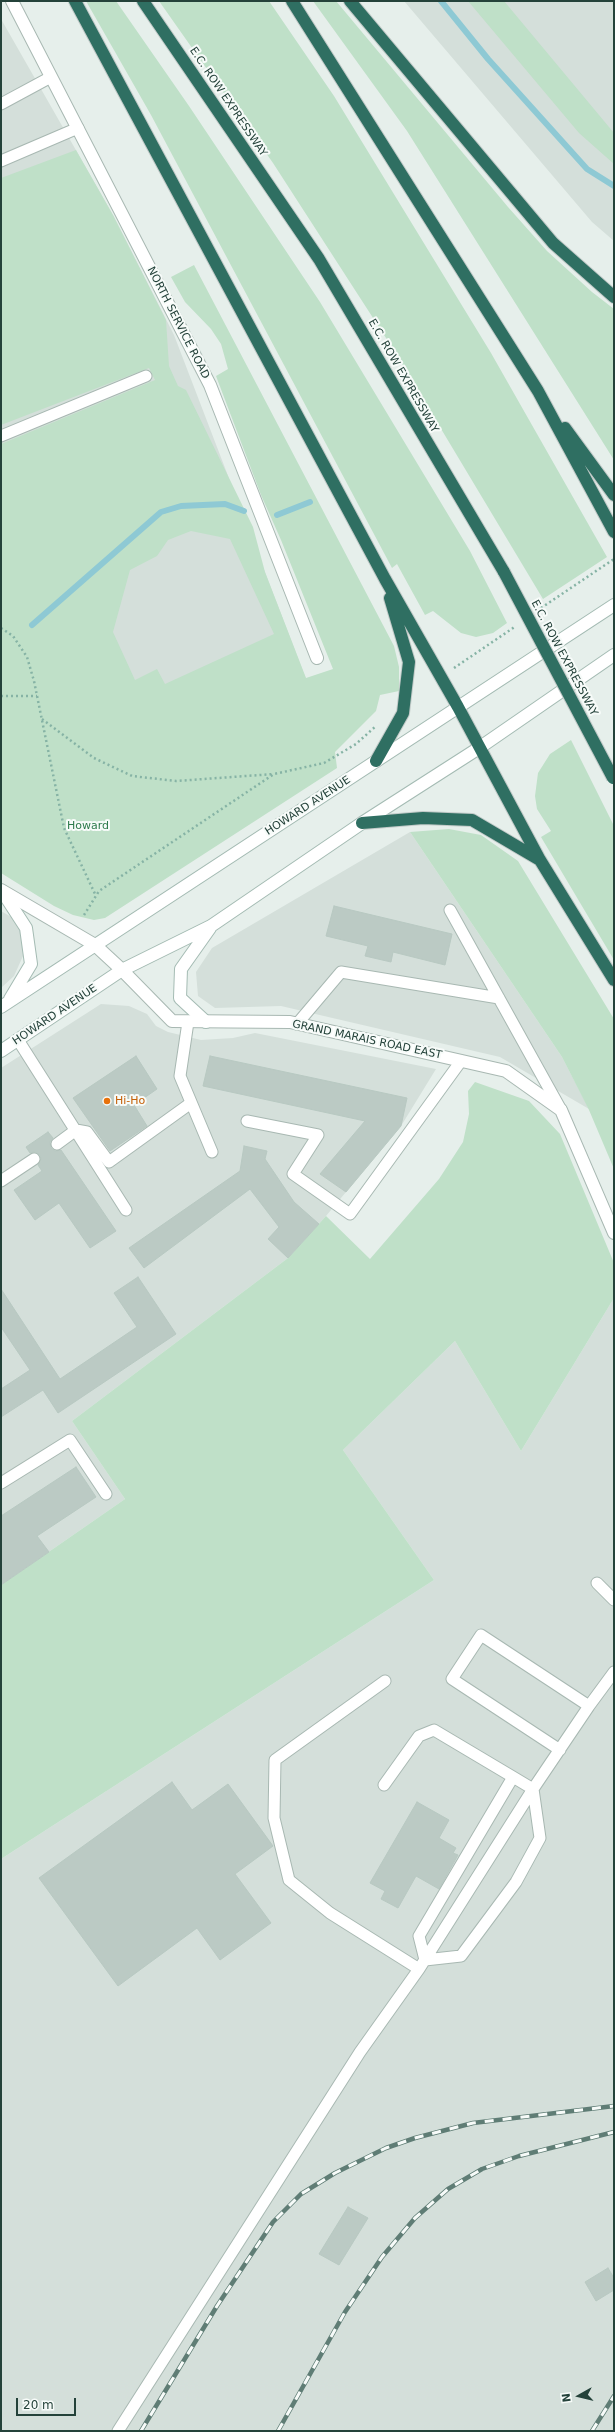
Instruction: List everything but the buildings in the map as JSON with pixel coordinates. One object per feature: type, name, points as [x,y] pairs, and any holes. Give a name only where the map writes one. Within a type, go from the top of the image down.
[{"type":"highway","points":[[75,1],[385,579],[458,707],[540,860],[614,980]]},
{"type":"highway","name":"E.C. ROW EXPRESSWAY","points":[[143,1],[319,259],[504,572],[613,779]]},
{"type":"highway","points":[[292,1],[538,392],[611,527]]},
{"type":"highway","points":[[350,1],[553,244],[614,297]]},
{"type":"highway","points":[[538,392],[614,495]]},
{"type":"highway","points":[[376,761],[403,713],[409,662],[385,579]]},
{"type":"highway","points":[[362,823],[423,818],[472,820],[540,860]]},
{"type":"main road","name":"NORTH SERVICE ROAD","points":[[12,1],[210,384],[317,658]]},
{"type":"main road","name":"HOWARD AVENUE","points":[[5,1004],[614,605]]},
{"type":"main road","name":"HOWARD AVENUE","points":[[1,1051],[122,970],[211,926],[362,823],[479,748],[614,655]]},
{"type":"main road","name":"GRAND MARAIS ROAD EAST","points":[[2,890],[96,945],[172,1021],[298,1024],[506,1071],[561,1110]]},
{"type":"main road","points":[[2,890],[26,928],[31,964],[5,1004]]},
{"type":"main road","points":[[206,1022],[180,998],[181,969],[211,926]]},
{"type":"main road","points":[[561,1110],[614,1232]]},
{"type":"lane","points":[[1,104],[51,77]]},
{"type":"lane","points":[[1,161],[78,128]]},
{"type":"lane","points":[[1,436],[146,376]]},
{"type":"lane","points":[[450,910],[561,1110]]},
{"type":"lane","points":[[298,1024],[341,972],[499,998]]},
{"type":"lane","points":[[188,1022],[180,1076],[212,1152]]},
{"type":"lane","points":[[18,1040],[126,1210]]},
{"type":"lane","points":[[247,1121],[318,1135],[293,1174],[350,1214],[461,1061]]},
{"type":"lane","points":[[56,1144],[76,1130],[87,1132],[108,1162],[191,1103]]},
{"type":"lane","points":[[1,1181],[34,1159]]},
{"type":"lane","points":[[1,1483],[70,1440],[106,1494]]},
{"type":"lane","points":[[597,1584],[614,1600]]},
{"type":"lane","points":[[560,1750],[452,1679],[481,1635],[588,1706]]},
{"type":"lane","points":[[118,2431],[360,2052],[422,1965],[533,1789],[588,1706],[614,1672]]},
{"type":"lane","points":[[385,1681],[276,1760],[274,1818],[289,1880],[330,1913],[422,1965],[461,1956],[516,1882],[540,1838],[533,1789]]},
{"type":"lane","points":[[384,1785],[419,1736],[434,1730],[533,1789]]},
{"type":"lane","points":[[422,1965],[419,1936],[512,1777]]},
{"type":"path","points":[[1,628],[13,636],[27,657],[42,718],[64,828],[96,896]]},
{"type":"path","points":[[1,696],[37,696]]},
{"type":"path","points":[[42,718],[94,758],[132,776],[176,781],[274,774],[324,763],[356,744],[382,721]]},
{"type":"path","points":[[84,915],[99,891],[274,774]]},
{"type":"shaded area","points":[[404,1],[614,1],[614,241],[592,222]]},
{"type":"shaded area","points":[[1,19],[113,215],[174,335],[306,679],[106,741],[1,459]]},
{"type":"shaded area","points":[[410,832],[562,1057],[589,1109],[500,1057],[281,1006],[215,1008],[198,996],[196,972],[212,948]]},
{"type":"shaded area","points":[[1,911],[13,918],[22,935],[23,956],[14,976],[1,988]]},
{"type":"shaded area","points":[[101,1004],[129,1006],[147,1014],[156,1026],[168,1032],[201,1040],[233,1038],[255,1033],[436,1069],[401,1126],[326,1216],[288,1258],[72,1421],[125,1499],[1,1585],[1,1068]]},
{"type":"shaded area","points":[[614,1298],[614,2431],[1,2431],[1,1859],[434,1580],[343,1450],[455,1341],[521,1451]]},
{"type":"green space","points":[[86,1],[116,1],[189,106],[320,302],[470,551],[507,623],[493,633],[476,637],[461,633],[433,611],[425,615],[397,564],[392,568],[151,115]]},
{"type":"green space","points":[[159,1],[269,1],[334,96],[491,353],[607,557],[543,599],[395,352],[273,163]]},
{"type":"green space","points":[[313,1],[336,1],[508,207],[547,251],[592,292],[614,309],[614,460],[407,131]]},
{"type":"green space","points":[[468,1],[504,1],[614,133],[614,164],[579,133]]},
{"type":"green space","name":"Howard","points":[[76,150],[113,215],[166,320],[169,366],[178,386],[186,390],[253,527],[265,572],[306,678],[333,669],[281,540],[261,495],[216,376],[228,369],[221,344],[211,329],[185,302],[171,277],[194,265],[394,646],[399,667],[399,691],[380,695],[376,711],[335,752],[337,768],[105,918],[94,920],[73,915],[54,906],[1,873],[1,444],[155,380],[149,368],[1,425],[1,178]],"holes":[[[191,531],[230,539],[274,634],[165,684],[157,669],[135,680],[113,632],[130,570],[157,556],[168,540]]]},
{"type":"green space","points":[[571,740],[614,826],[614,960],[541,837],[551,831],[537,809],[535,796],[538,773],[550,754]]},
{"type":"green space","points":[[449,829],[481,835],[518,861],[614,1019],[614,1169],[589,1110],[562,1057],[410,832]]},
{"type":"green space","points":[[475,1082],[529,1101],[560,1134],[614,1263],[614,1298],[521,1451],[455,1341],[343,1450],[434,1580],[1,1859],[1,1585],[125,1499],[72,1421],[288,1258],[326,1216],[370,1259],[439,1179],[463,1142],[469,1114],[468,1091]]},
{"type":"waterway","points":[[441,1],[488,59],[587,169],[614,186]]},
{"type":"waterway","points":[[277,515],[310,502]]},
{"type":"waterway","points":[[32,625],[161,512],[181,506],[225,504],[244,511]]},
{"type":"railway","points":[[141,2431],[217,2306],[273,2222],[301,2194],[335,2173],[386,2148],[415,2138],[473,2123],[614,2106]]},
{"type":"railway","points":[[278,2431],[345,2312],[382,2257],[415,2218],[448,2189],[482,2169],[519,2156],[614,2132]]},
{"type":"railway","points":[[592,2431],[614,2396]]},
{"type":"place","name":"Hi-Ho","points":[[107,1101]]}]
